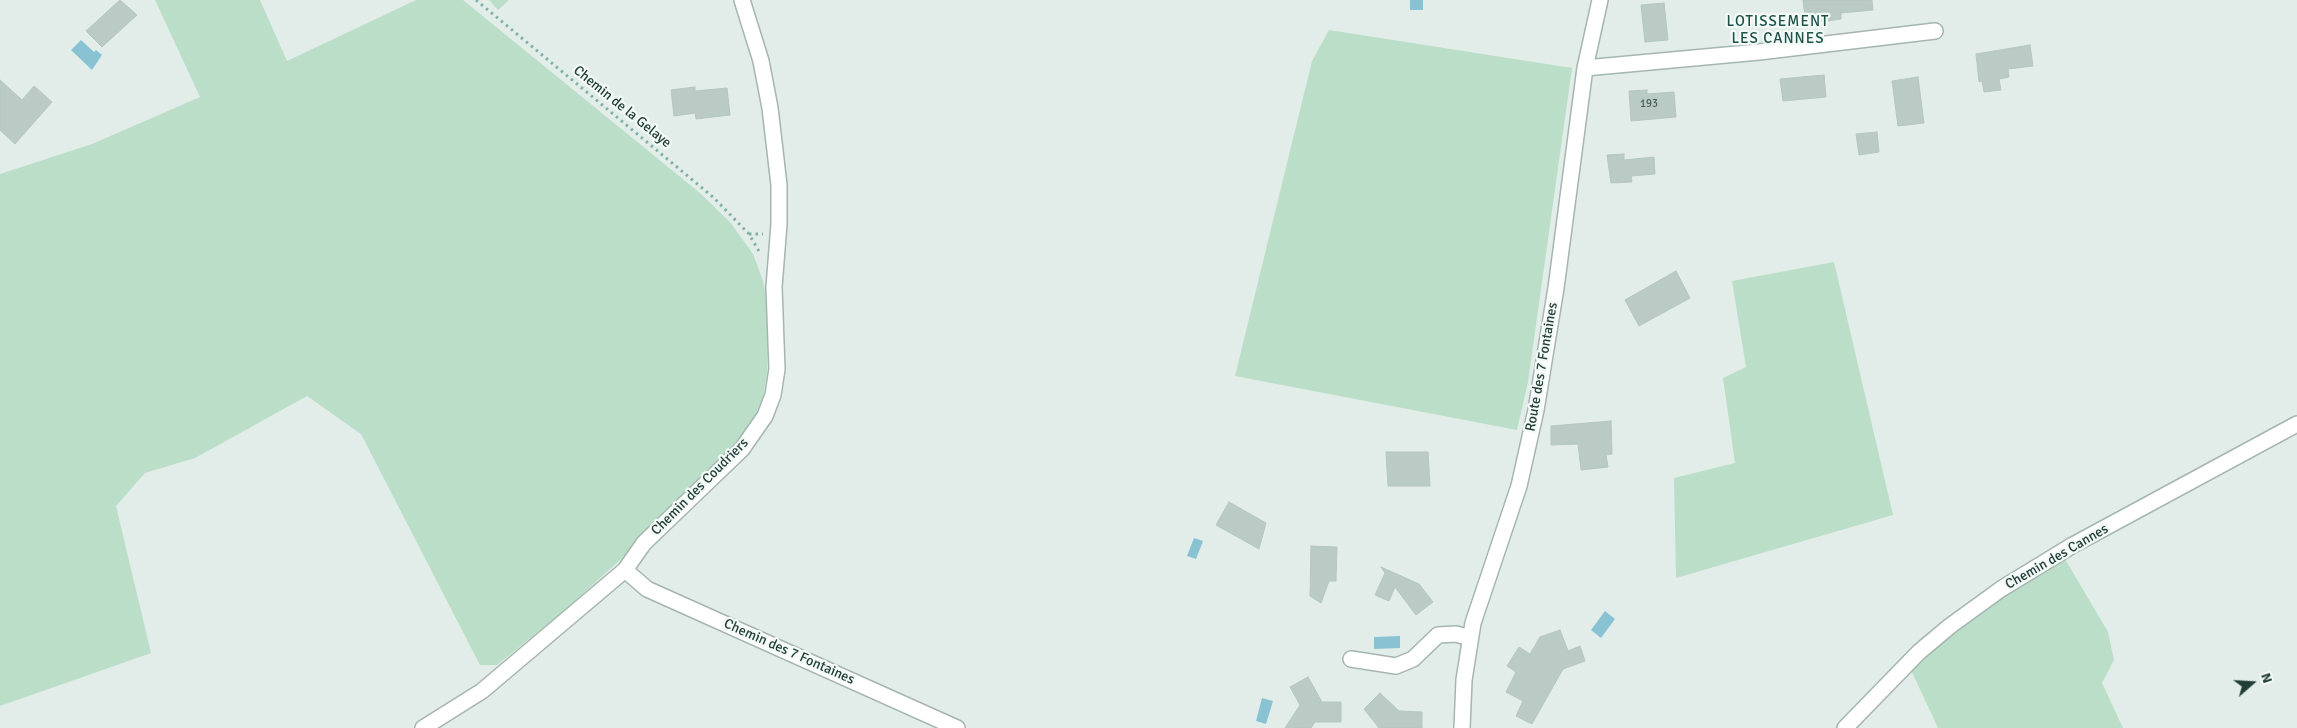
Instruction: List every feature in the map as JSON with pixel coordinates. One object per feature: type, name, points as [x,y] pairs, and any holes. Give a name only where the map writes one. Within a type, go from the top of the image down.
[{"type":"street","name":"Chemin des Coudriers","points":[[423,728],[482,691],[625,570],[644,543],[742,449],[757,430],[772,395],[777,369],[774,288],[779,224],[779,185],[768,99],[761,62],[742,0]]},
{"type":"street","name":"Route des 7 Fontaines","points":[[1462,728],[1464,680],[1473,623],[1519,486],[1536,410],[1556,288],[1585,68],[1600,0]]},
{"type":"street","points":[[1585,68],[1759,52],[1934,31]]},
{"type":"street","name":"Chemin des Cannes","points":[[1845,728],[1919,652],[1950,626],[2001,589],[2073,545],[2297,424]]},
{"type":"street","name":"Chemin des 7 Fontaines","points":[[625,570],[648,589],[957,728]]},
{"type":"street","points":[[1351,659],[1396,666],[1412,659],[1438,635],[1456,634],[1470,638]]},
{"type":"path","name":"Chemin de la Gelaye","points":[[476,0],[714,197],[749,234]]},
{"type":"green space","points":[[155,0],[260,0],[287,61],[416,0],[463,0],[700,193],[730,222],[753,254],[763,281],[769,309],[767,374],[763,397],[753,421],[733,447],[706,471],[621,559],[565,610],[497,665],[480,665],[361,434],[307,396],[195,458],[145,473],[116,506],[151,653],[0,706],[0,174],[92,144],[200,97]]},
{"type":"green space","points":[[489,0],[509,0],[498,10]]},
{"type":"green space","points":[[1329,30],[1572,68],[1528,382],[1517,430],[1235,376],[1312,61]]},
{"type":"green space","points":[[1834,262],[1893,515],[1676,578],[1674,478],[1735,463],[1723,378],[1746,367],[1732,281]]},
{"type":"green space","points":[[2065,559],[2108,632],[2114,660],[2102,683],[2123,728],[1938,728],[1911,670],[1953,630],[2002,596]]},
{"type":"water","points":[[1410,0],[1423,0],[1423,10],[1410,10]]},
{"type":"water","points":[[81,40],[94,52],[96,50],[102,55],[92,70],[71,50]]},
{"type":"water","points":[[1194,538],[1203,541],[1196,559],[1187,556]]},
{"type":"water","points":[[1605,611],[1615,619],[1601,638],[1591,630]]},
{"type":"water","points":[[1400,636],[1400,648],[1374,649],[1374,637]]},
{"type":"water","points":[[1262,698],[1273,701],[1266,724],[1256,721]]},
{"type":"building","points":[[120,0],[137,15],[102,47],[86,31]]},
{"type":"building","points":[[1803,0],[1872,0],[1873,10],[1841,13],[1841,19],[1806,24]]},
{"type":"building","points":[[1664,3],[1668,40],[1645,42],[1641,5]]},
{"type":"building","points":[[2030,45],[2033,66],[2008,69],[2009,77],[1999,79],[2001,90],[1984,92],[1982,81],[1979,82],[1976,54]]},
{"type":"building","points":[[1824,75],[1826,97],[1783,101],[1780,79]]},
{"type":"building","points":[[1918,77],[1924,123],[1898,126],[1892,81]]},
{"type":"building","points":[[0,80],[22,100],[34,86],[52,102],[15,144],[0,130]]},
{"type":"building","points":[[695,87],[695,91],[727,88],[730,115],[696,119],[695,113],[674,116],[671,90]]},
{"type":"building","points":[[1647,90],[1647,94],[1674,92],[1676,117],[1631,121],[1629,91]]},
{"type":"building","points":[[1877,132],[1879,152],[1859,155],[1856,134]]},
{"type":"building","points":[[1624,154],[1624,160],[1654,157],[1655,174],[1631,176],[1632,182],[1611,183],[1607,155]]},
{"type":"building","points":[[1676,271],[1690,298],[1639,326],[1625,300]]},
{"type":"building","points":[[1611,421],[1612,454],[1606,455],[1608,467],[1581,470],[1578,444],[1551,445],[1551,426]]},
{"type":"building","points":[[1386,452],[1428,452],[1430,486],[1388,486]]},
{"type":"building","points":[[1229,502],[1266,523],[1259,549],[1216,525]]},
{"type":"building","points":[[1311,546],[1337,547],[1336,581],[1329,581],[1321,603],[1310,596]]},
{"type":"building","points":[[1381,567],[1419,584],[1433,602],[1416,615],[1395,587],[1389,601],[1375,595],[1385,573]]},
{"type":"building","points":[[1560,630],[1568,651],[1580,646],[1585,661],[1563,669],[1532,724],[1516,716],[1523,701],[1506,692],[1516,672],[1507,666],[1519,647],[1530,654],[1540,637]]},
{"type":"building","points":[[1308,677],[1322,702],[1341,702],[1341,722],[1315,722],[1311,728],[1285,728],[1300,705],[1290,687]]},
{"type":"building","points":[[1380,693],[1399,711],[1422,712],[1422,728],[1379,728],[1364,709]]},
{"type":"district","name":"LOTISSEMENT LES CANNES","points":[[1778,30]]}]
